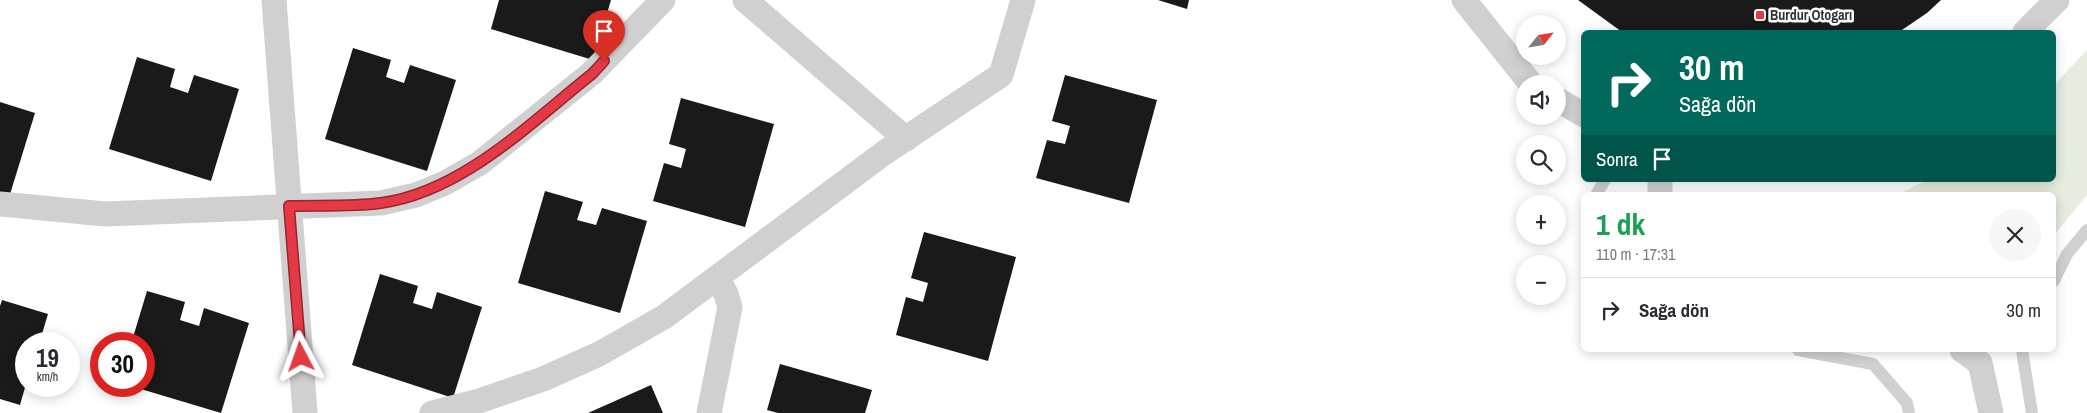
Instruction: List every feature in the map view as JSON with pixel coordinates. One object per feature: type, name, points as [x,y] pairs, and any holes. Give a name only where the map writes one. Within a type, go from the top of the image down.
[{"type":"street","points":[[274,0],[305,413]]},
{"type":"street","points":[[0,204],[105,214],[381,203],[416,195],[445,183],[480,163],[592,74],[664,0]]},
{"type":"street","points":[[746,0],[906,139]]},
{"type":"street","points":[[432,413],[479,401],[543,379],[599,354],[664,317],[906,139],[1001,75],[1023,0]]},
{"type":"street","points":[[1464,0],[1524,75]]},
{"type":"street","points":[[2027,30],[2057,0]]},
{"type":"street","points":[[1566,105],[1581,113]]},
{"type":"street","points":[[709,413],[730,307],[726,294],[717,278]]},
{"type":"street","points":[[1965,352],[1980,363],[1991,413]]},
{"type":"lane","points":[[2056,277],[2068,254],[2087,230]]},
{"type":"lane","points":[[1809,352],[1873,364],[1907,403],[1909,413]]},
{"type":"lane","points":[[2022,352],[2032,413]]},
{"type":"shaded area","points":[[2087,50],[2087,195],[2056,233],[2056,192],[1903,192],[1923,182],[2056,182],[2056,83]]},
{"type":"building","points":[[499,0],[611,0],[593,60],[491,29]]},
{"type":"building","points":[[1158,0],[1189,0],[1187,9]]},
{"type":"building","name":"Burdur Otogarı","points":[[1578,0],[1941,0],[1927,13],[1902,30],[1619,30]]},
{"type":"building","points":[[353,48],[391,60],[386,77],[404,83],[410,65],[456,80],[427,171],[325,139]]},
{"type":"building","points":[[137,57],[175,69],[170,87],[188,93],[194,75],[239,89],[211,181],[109,149]]},
{"type":"building","points":[[1065,75],[1157,100],[1129,203],[1036,178],[1047,140],[1065,144],[1070,126],[1052,121]]},
{"type":"building","points":[[681,98],[774,124],[745,227],[653,201],[664,163],[681,168],[686,149],[669,144]]},
{"type":"building","points":[[0,102],[35,113],[7,204],[0,202]]},
{"type":"building","points":[[545,191],[583,202],[577,220],[596,225],[602,208],[647,221],[620,313],[518,283]]},
{"type":"building","points":[[924,232],[1016,257],[988,361],[896,335],[906,297],[923,302],[928,283],[911,278]]},
{"type":"building","points":[[380,274],[418,286],[413,303],[432,309],[437,292],[482,307],[453,398],[352,365]]},
{"type":"building","points":[[147,291],[185,302],[180,320],[199,326],[204,308],[249,323],[221,413],[155,393],[155,332],[135,332]]},
{"type":"building","points":[[2,300],[48,314],[43,332],[15,332],[15,397],[22,397],[20,405],[0,399],[0,306]]},
{"type":"building","points":[[780,364],[872,390],[865,413],[778,413],[767,410]]},
{"type":"building","points":[[651,385],[663,413],[588,413]]},
{"type":"place","name":"Burdur Otogarı","points":[[1760,15]]},
{"type":"route","points":[[301,357],[289,206],[381,203],[416,195],[445,183],[480,163],[592,74],[604,61]]}]
